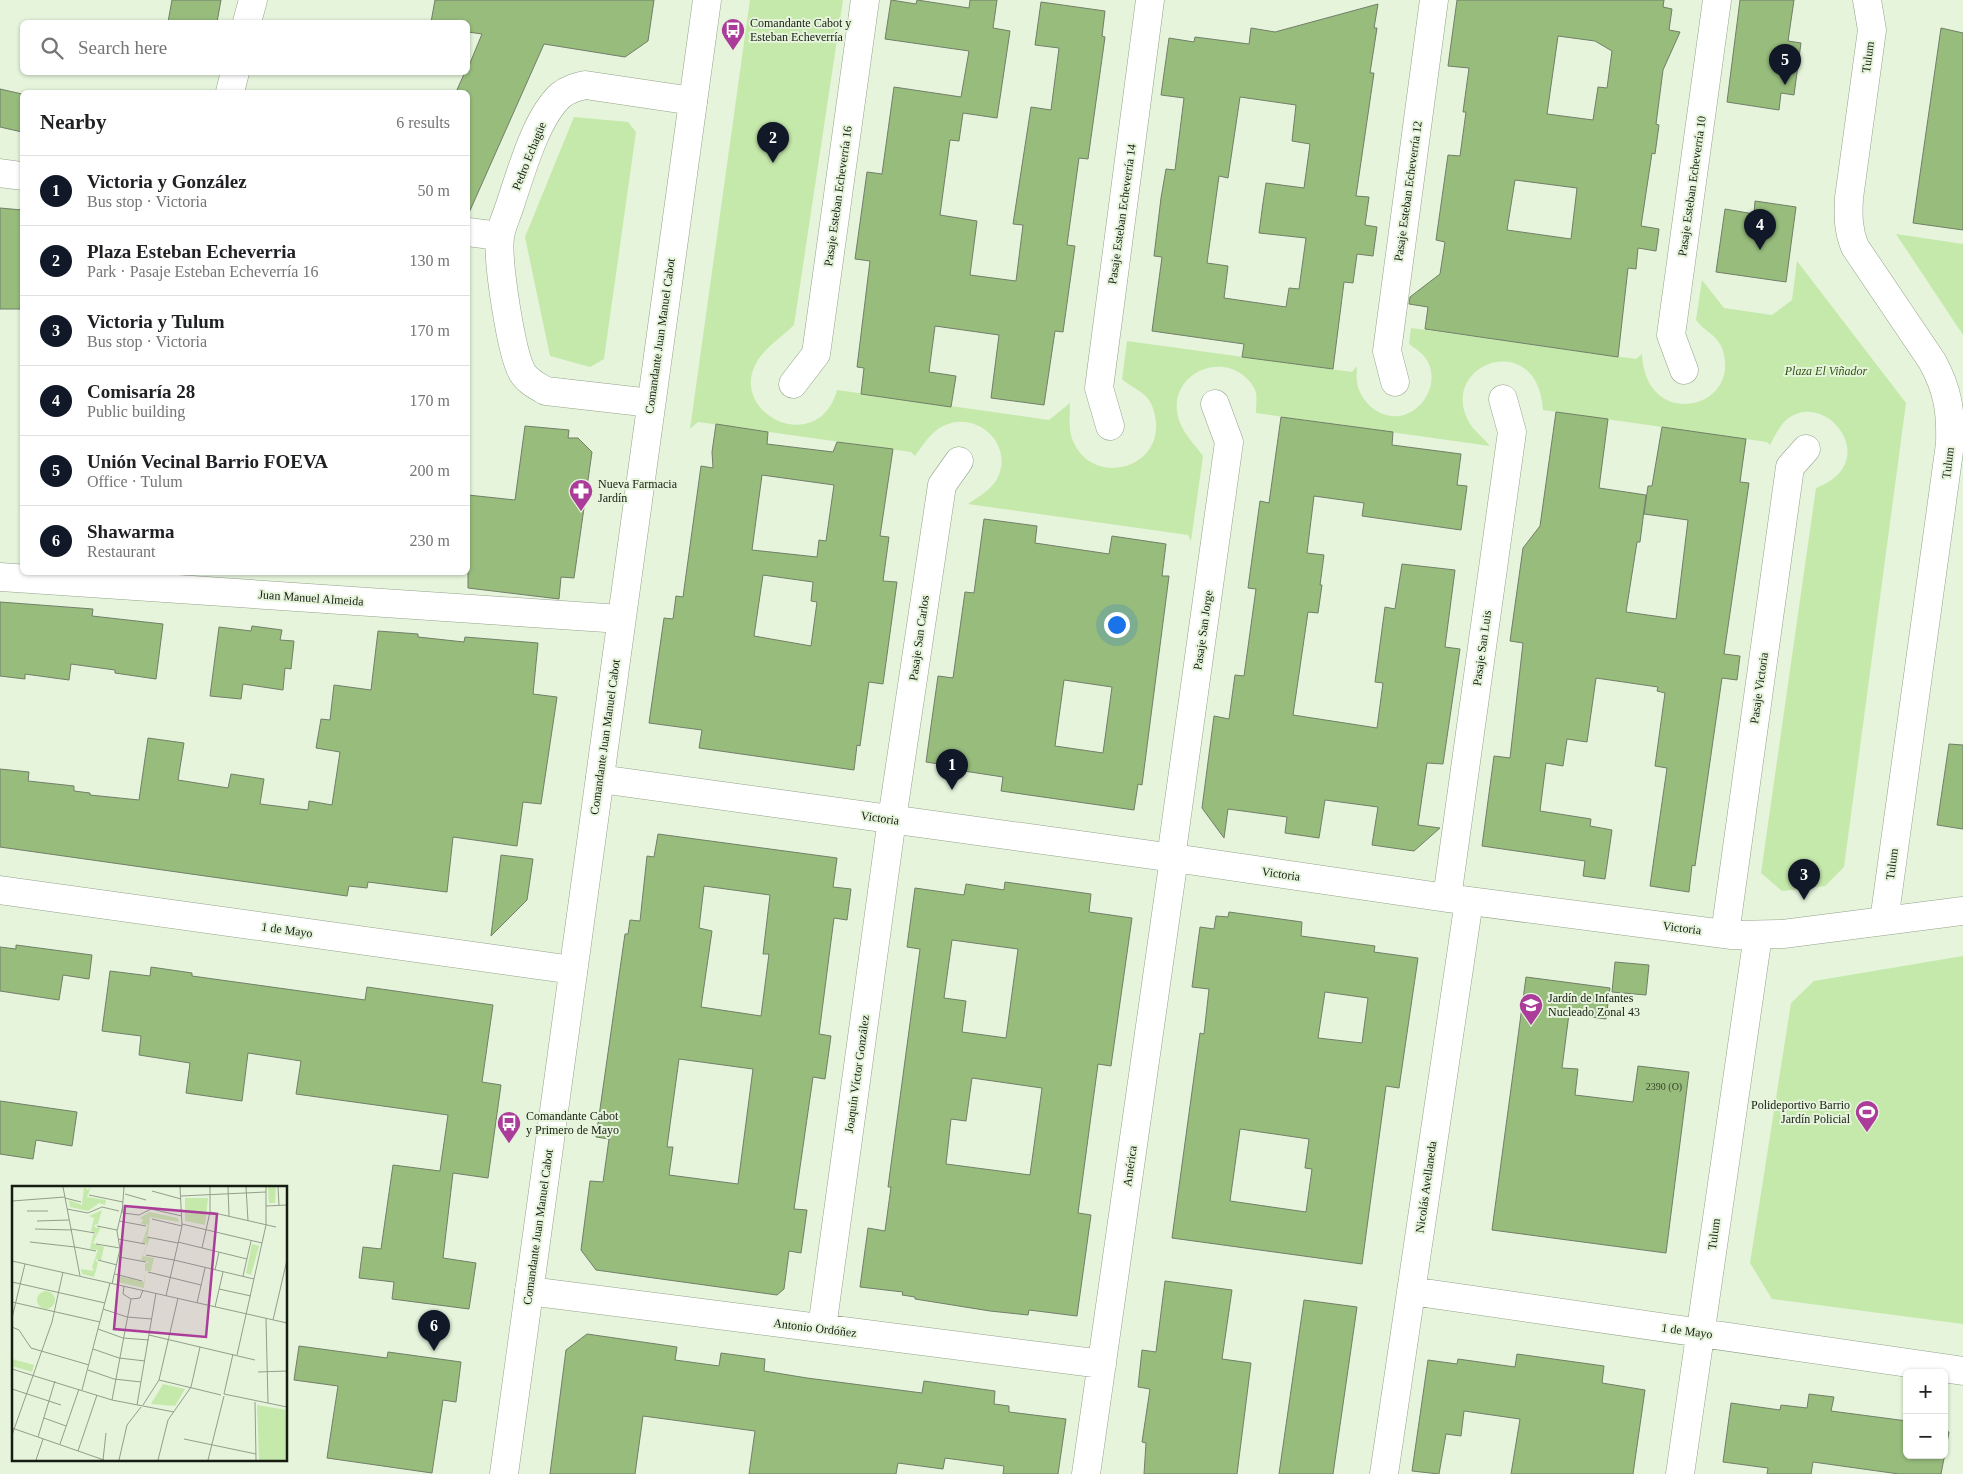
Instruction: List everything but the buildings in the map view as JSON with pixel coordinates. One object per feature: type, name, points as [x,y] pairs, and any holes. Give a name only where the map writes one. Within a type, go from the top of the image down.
[{"type":"street","points":[[247,20],[252,0]]},
{"type":"street","name":"Comandante Juan Manuel Cabot","points":[[504,1474],[707,0]]},
{"type":"street","name":"Pasaje Esteban Echeverría 16","points":[[793,384],[816,354],[865,0]]},
{"type":"street","name":"Pasaje Esteban Echeverría 14","points":[[1110,426],[1098,388],[1150,0]]},
{"type":"street","name":"Pasaje Esteban Echeverría 12","points":[[1395,382],[1387,350],[1434,0]]},
{"type":"street","name":"Pasaje Esteban Echeverría 10","points":[[1684,370],[1671,335],[1717,0]]},
{"type":"street","name":"Tulum","points":[[1867,0],[1872,30],[1849,198],[1850,234],[1855,247],[1932,361],[1942,379],[1948,398],[1951,423],[1949,454],[1884,921]]},
{"type":"street","name":"Tulum","points":[[1872,30],[1888,0]]},
{"type":"street","points":[[230,90],[234,75]]},
{"type":"street","name":"Pedro Echagüe","points":[[651,403],[546,391],[533,384],[523,374],[517,360],[504,291],[500,236],[525,161],[546,114],[561,95],[575,87],[585,85],[693,101]]},
{"type":"street","points":[[0,174],[20,176]]},
{"type":"street","points":[[470,232],[500,236]]},
{"type":"street","name":"Pasaje San Luis","points":[[1458,899],[1512,432],[1503,399]]},
{"type":"street","name":"Pasaje San Jorge","points":[[1172,858],[1229,442],[1215,404]]},
{"type":"street","name":"Pasaje Victoria","points":[[1725,934],[1790,466],[1806,449]]},
{"type":"street","name":"Pasaje San Carlos","points":[[892,819],[942,485],[959,461]]},
{"type":"street","name":"Juan Manuel Almeida","points":[[0,577],[203,582],[621,619]]},
{"type":"street","name":"Victoria","points":[[600,779],[1458,899],[1725,934],[1758,936],[1963,910]]},
{"type":"street","name":"Joaquín Víctor González","points":[[822,1328],[892,819]]},
{"type":"street","name":"América","points":[[1086,1474],[1172,858]]},
{"type":"street","name":"1 de Mayo","points":[[0,890],[574,970]]},
{"type":"street","name":"Nicolás Avellaneda","points":[[1384,1474],[1411,1291],[1458,899]]},
{"type":"street","name":"Tulum","points":[[1680,1474],[1758,936]]},
{"type":"street","name":"Antonio Ordóñez","points":[[529,1291],[1102,1364]]},
{"type":"street","name":"1 de Mayo","points":[[1411,1291],[1963,1371]]},
{"type":"green space","name":"Plaza El Viñador","points":[[750,0],[843,0],[794,325],[763,353],[751,377],[753,395],[762,410],[777,420],[794,425],[811,422],[827,411],[837,390],[1049,420],[1070,403],[1071,437],[1082,455],[1095,464],[1109,468],[1123,467],[1137,461],[1147,452],[1154,439],[1156,422],[1154,410],[1149,400],[1122,379],[1127,341],[1352,372],[1357,366],[1359,390],[1367,403],[1380,413],[1396,416],[1412,412],[1418,407],[1431,386],[1431,370],[1428,362],[1422,354],[1409,344],[1411,328],[1636,359],[1642,354],[1647,379],[1659,395],[1674,403],[1691,404],[1707,398],[1719,386],[1725,369],[1720,344],[1696,320],[1702,280],[1724,308],[1772,315],[1792,300],[1797,261],[1906,403],[1844,867],[1825,886],[1782,891],[1761,873],[1816,488],[1836,476],[1846,461],[1847,446],[1841,431],[1830,419],[1815,413],[1799,413],[1784,422],[1770,445],[1767,442],[1543,410],[1537,385],[1526,369],[1511,362],[1494,362],[1479,369],[1468,381],[1463,397],[1468,420],[1490,446],[1256,413],[1255,391],[1251,383],[1243,375],[1231,369],[1218,367],[1205,369],[1194,374],[1185,383],[1179,393],[1177,406],[1183,430],[1203,456],[1191,541],[1188,535],[968,504],[991,487],[997,479],[1001,466],[1001,454],[997,443],[989,433],[980,426],[968,422],[956,422],[943,426],[927,440],[915,456],[911,452],[698,422],[690,429]]},
{"type":"green space","points":[[574,117],[628,122],[636,132],[604,359],[590,367],[550,356],[525,237]]},
{"type":"green space","points":[[1896,234],[1963,244],[1963,335]]},
{"type":"green space","name":"Polideportivo Barrio Jardín Policial","points":[[1963,956],[1963,1324],[1772,1299],[1750,1263],[1791,1003],[1814,981]]},
{"type":"place","name":"Comandante Cabot y Esteban Echeverría","points":[[733,51]]},
{"type":"place","name":"Unión Vecinal Barrio FOEVA","points":[[1785,85]]},
{"type":"place","name":"Plaza Esteban Echeverria","points":[[773,163]]},
{"type":"place","name":"Comisaría 28","points":[[1760,250]]},
{"type":"place","name":"Nueva Farmacia Jardín","points":[[581,512]]},
{"type":"place","name":"Victoria y González","points":[[952,790]]},
{"type":"place","name":"Victoria y Tulum","points":[[1804,900]]},
{"type":"place","name":"Jardín de Infantes Nucleado Zonal 43","points":[[1531,1026]]},
{"type":"place","name":"Polideportivo Barrio Jardín Policial","points":[[1867,1133]]},
{"type":"place","name":"Comandante Cabot y Primero de Mayo","points":[[509,1144]]},
{"type":"place","name":"Shawarma","points":[[434,1351]]}]
